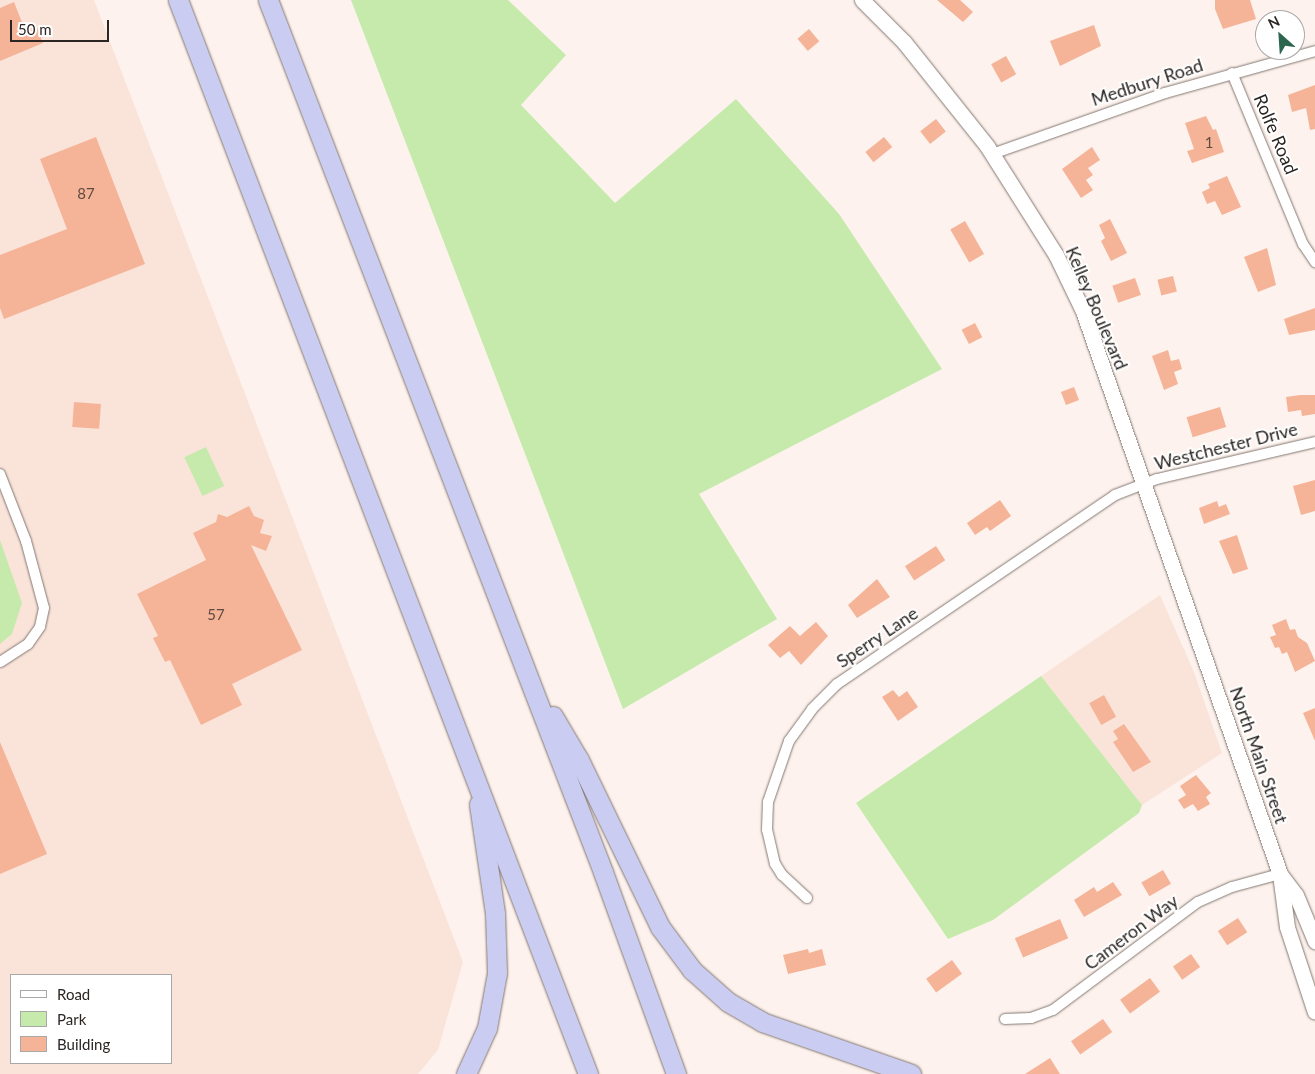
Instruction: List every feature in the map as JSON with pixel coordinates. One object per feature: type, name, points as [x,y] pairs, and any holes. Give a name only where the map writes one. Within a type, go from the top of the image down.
[{"type":"highway","points":[[178,0],[474,770],[588,1074]]},
{"type":"highway","points":[[268,0],[525,668],[676,1074]]},
{"type":"highway","points":[[525,668],[579,760],[657,922],[692,970],[728,1002],[762,1022],[911,1074]]},
{"type":"highway","points":[[466,1074],[490,1018],[497,959],[493,897],[474,770]]},
{"type":"main road","name":"Kelley Boulevard","points":[[862,0],[904,42],[992,154],[1056,255],[1082,311],[1202,649]]},
{"type":"main road","name":"North Main Street","points":[[1202,649],[1280,874],[1288,927],[1315,1012]]},
{"type":"main road","name":"North Main Street","points":[[1280,874],[1296,895],[1315,941]]},
{"type":"street","name":"Medbury Road","points":[[992,154],[1059,128],[1232,73],[1315,51]]},
{"type":"street","name":"Rolfe Road","points":[[1232,73],[1303,244],[1315,262]]},
{"type":"street","name":"Westchester Drive","points":[[1144,483],[1315,442]]},
{"type":"street","points":[[0,474],[28,549],[44,608],[40,627],[28,644],[0,662]]},
{"type":"street","name":"Sperry Lane","points":[[807,898],[782,875],[774,864],[767,830],[768,802],[776,773],[789,741],[812,709],[837,684],[1082,516],[1115,495],[1144,483]]},
{"type":"street","name":"Cameron Way","points":[[1005,1019],[1032,1018],[1054,1010],[1198,902],[1232,887],[1280,874]]},
{"type":"shaded area","points":[[0,0],[94,0],[463,962],[438,1050],[418,1074],[0,1074]]},
{"type":"shaded area","points":[[1160,595],[1194,672],[1222,753],[1142,805],[1041,676]]},
{"type":"green space","points":[[351,0],[508,0],[566,55],[521,105],[615,203],[736,99],[839,214],[942,369],[699,494],[777,619],[623,709]]},
{"type":"green space","points":[[206,447],[224,486],[202,496],[184,457]]},
{"type":"green space","points":[[0,540],[22,603],[12,634],[0,644]]},
{"type":"green space","points":[[1041,676],[1142,805],[1139,813],[993,920],[948,939],[856,803]]},
{"type":"building","points":[[937,0],[960,0],[973,12],[963,22]]},
{"type":"building","points":[[1215,0],[1250,0],[1255,19],[1223,29],[1215,9]]},
{"type":"building","points":[[14,2],[25,30],[36,25],[43,43],[0,61],[0,8]]},
{"type":"building","points":[[1094,25],[1101,46],[1060,66],[1050,41]]},
{"type":"building","points":[[809,29],[819,41],[808,51],[798,39]]},
{"type":"building","points":[[1006,56],[1016,74],[1001,83],[991,64]]},
{"type":"building","points":[[1315,85],[1315,129],[1310,130],[1306,108],[1292,112],[1288,95]]},
{"type":"building","points":[[1206,116],[1213,130],[1216,129],[1224,152],[1192,163],[1187,151],[1194,149],[1185,123]]},
{"type":"building","points":[[936,119],[946,132],[930,144],[920,131]]},
{"type":"building","points":[[96,137],[145,264],[4,319],[0,308],[0,255],[67,229],[40,159]]},
{"type":"building","points":[[884,137],[892,147],[874,162],[865,152]]},
{"type":"building","points":[[1092,147],[1100,160],[1088,168],[1093,175],[1086,180],[1093,190],[1081,198],[1062,169]]},
{"type":"building","points":[[1227,176],[1241,207],[1222,215],[1215,201],[1207,204],[1202,192],[1210,188],[1208,184]]},
{"type":"building","points":[[1110,219],[1127,253],[1111,261],[1101,241],[1105,238],[1099,225]]},
{"type":"building","points":[[965,221],[984,254],[969,262],[950,230]]},
{"type":"building","points":[[1267,248],[1276,285],[1258,292],[1244,257]]},
{"type":"building","points":[[1173,276],[1177,292],[1161,295],[1157,280]]},
{"type":"building","points":[[1135,278],[1141,295],[1118,303],[1112,286]]},
{"type":"building","points":[[1315,308],[1315,330],[1289,335],[1284,319]]},
{"type":"building","points":[[975,323],[982,337],[969,344],[962,330]]},
{"type":"building","points":[[1168,350],[1171,361],[1179,359],[1182,369],[1174,372],[1178,384],[1164,390],[1152,356]]},
{"type":"building","points":[[1074,387],[1079,400],[1066,405],[1061,392]]},
{"type":"building","points":[[1315,395],[1315,414],[1302,416],[1301,410],[1288,412],[1286,397]]},
{"type":"building","points":[[74,402],[101,404],[99,429],[72,427]]},
{"type":"building","points":[[1220,407],[1226,427],[1193,437],[1187,417]]},
{"type":"building","points":[[1315,480],[1315,511],[1301,515],[1293,486]]},
{"type":"building","points":[[1000,500],[1011,516],[990,531],[987,527],[975,535],[967,523]]},
{"type":"building","points":[[1217,501],[1219,507],[1226,504],[1230,514],[1204,524],[1199,508]]},
{"type":"building","points":[[249,506],[254,516],[264,520],[260,533],[272,536],[266,551],[251,545],[302,650],[232,684],[242,705],[201,725],[170,660],[165,662],[153,638],[158,636],[137,594],[206,560],[193,533],[216,522],[218,514],[227,517]]},
{"type":"building","points":[[1237,535],[1248,569],[1233,574],[1219,541]]},
{"type":"building","points":[[936,546],[945,560],[914,580],[905,566]]},
{"type":"building","points":[[877,579],[890,597],[857,618],[848,605]]},
{"type":"building","points":[[1286,619],[1290,630],[1295,629],[1298,637],[1307,643],[1315,661],[1295,672],[1287,652],[1282,654],[1279,647],[1275,648],[1270,637],[1276,635],[1272,625]]},
{"type":"building","points":[[816,622],[828,636],[801,665],[789,651],[780,658],[768,645],[790,626],[800,636]]},
{"type":"building","points":[[893,690],[899,697],[907,691],[918,707],[898,721],[882,697]]},
{"type":"building","points":[[1104,695],[1116,717],[1101,725],[1089,703]]},
{"type":"building","points":[[1315,708],[1315,741],[1303,713]]},
{"type":"building","points":[[1124,724],[1151,762],[1133,772],[1113,742],[1118,739],[1113,731]]},
{"type":"building","points":[[0,742],[47,854],[0,874]]},
{"type":"building","points":[[1196,775],[1211,793],[1206,797],[1210,804],[1198,811],[1193,804],[1184,809],[1178,800],[1186,795],[1180,786]]},
{"type":"building","points":[[1163,870],[1171,884],[1149,896],[1141,883]]},
{"type":"building","points":[[1113,882],[1122,895],[1084,917],[1074,900],[1094,887],[1097,892]]},
{"type":"building","points":[[1238,918],[1247,932],[1227,945],[1218,931]]},
{"type":"building","points":[[1060,919],[1068,938],[1023,957],[1015,938]]},
{"type":"building","points":[[808,949],[809,953],[822,949],[826,965],[788,974],[783,955]]},
{"type":"building","points":[[1191,954],[1200,967],[1182,980],[1173,967]]},
{"type":"building","points":[[952,960],[962,974],[936,993],[926,979]]},
{"type":"building","points":[[1150,978],[1160,992],[1130,1014],[1120,1000]]},
{"type":"building","points":[[1103,1019],[1112,1032],[1080,1054],[1071,1041]]},
{"type":"building","points":[[1050,1058],[1060,1074],[1025,1074]]}]
